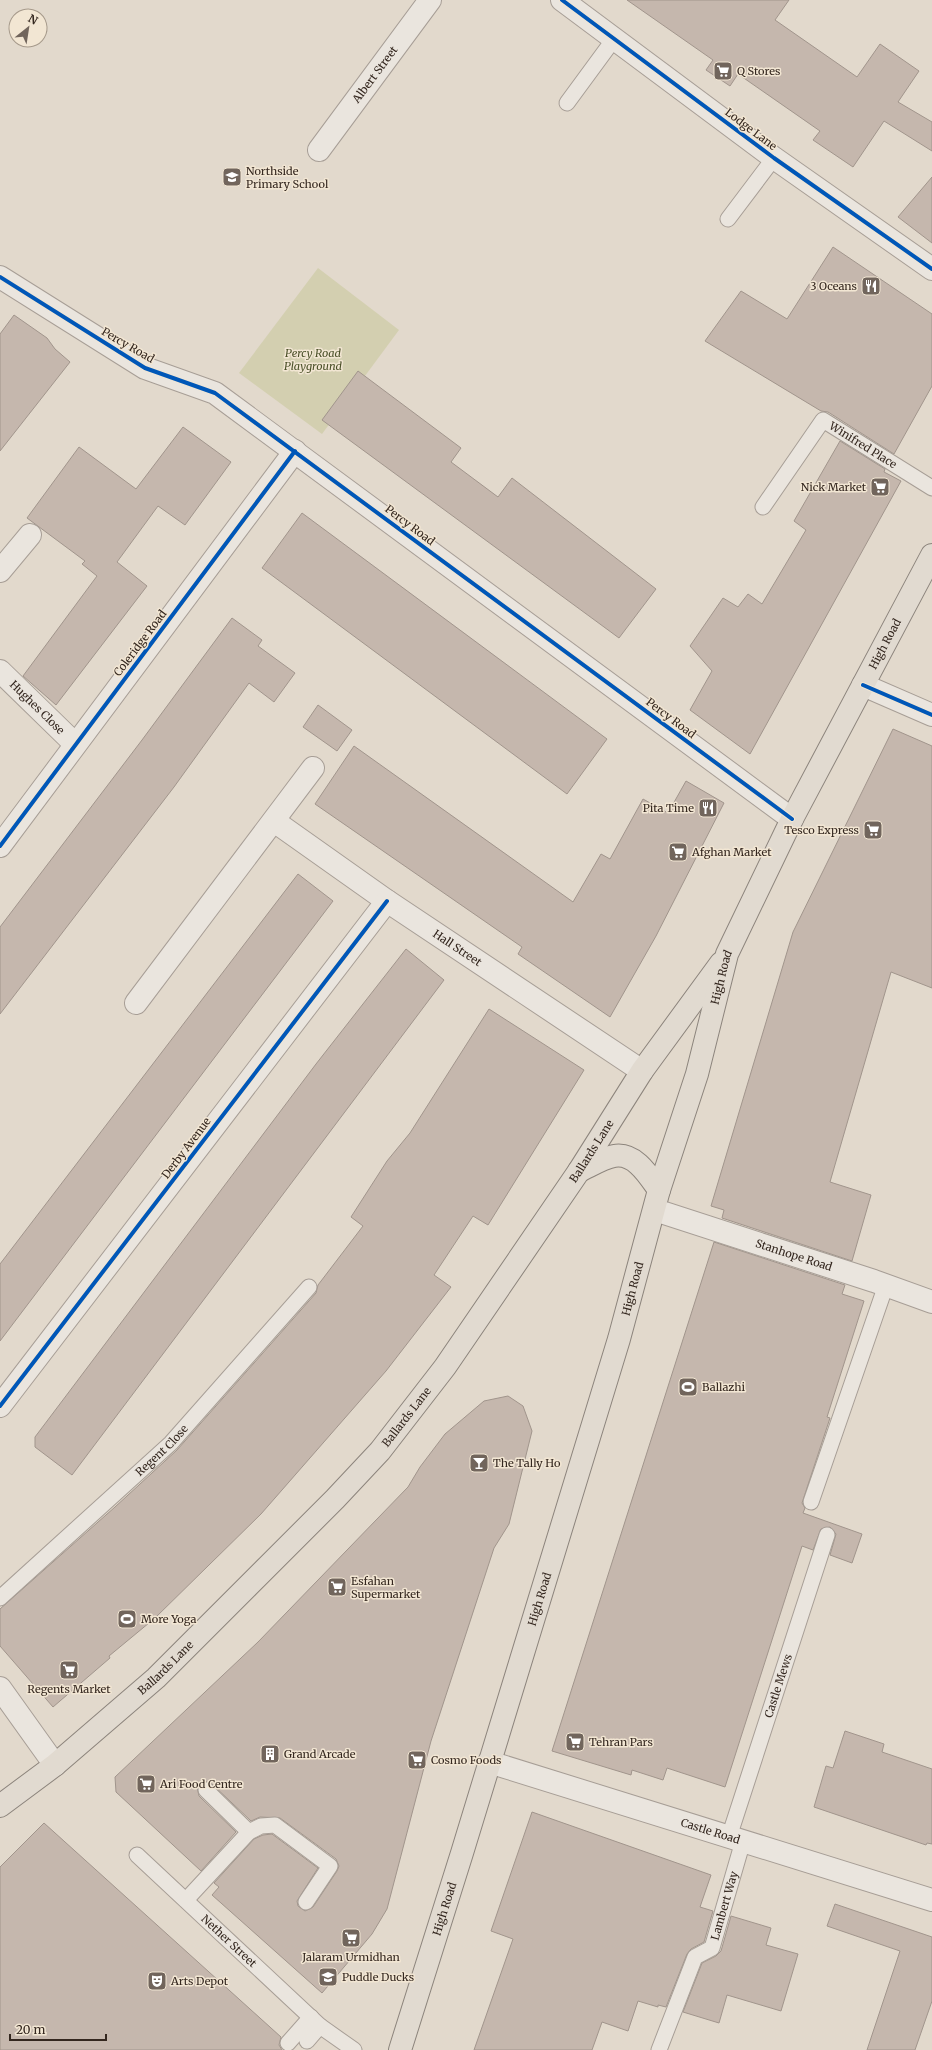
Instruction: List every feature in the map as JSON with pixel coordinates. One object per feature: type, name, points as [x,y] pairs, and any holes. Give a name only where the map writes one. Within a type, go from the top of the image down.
[{"type":"main road","name":"High Road","points":[[400,2050],[462,1853],[619,1339],[657,1200],[697,1074],[727,954],[792,819],[932,555]]},
{"type":"main road","name":"Ballards Lane","points":[[0,1806],[54,1765],[156,1678],[380,1451],[445,1367],[580,1171],[642,1071],[727,954]]},
{"type":"main road","points":[[580,1171],[615,1156],[629,1158],[643,1167],[657,1200]]},
{"type":"street","name":"Albert Street","points":[[319,150],[430,0]]},
{"type":"street","name":"Lodge Lane","points":[[562,0],[774,158],[932,269]]},
{"type":"street","name":"Percy Road","points":[[1,280],[145,368],[215,393],[792,819]]},
{"type":"street","name":"Coleridge Road","points":[[0,846],[295,451]]},
{"type":"street","points":[[0,571],[30,536]]},
{"type":"street","name":"Hughes Close","points":[[0,671],[75,744]]},
{"type":"street","points":[[863,685],[932,715]]},
{"type":"street","points":[[136,1003],[313,768]]},
{"type":"street","name":"Hall Street","points":[[274,821],[387,901],[642,1071]]},
{"type":"street","name":"Derby Avenue","points":[[0,1406],[387,901]]},
{"type":"street","name":"Stanhope Road","points":[[657,1200],[932,1302]]},
{"type":"street","points":[[0,1688],[54,1765]]},
{"type":"street","name":"Castle Road","points":[[489,1762],[932,1900]]},
{"type":"lane","points":[[567,104],[614,39]]},
{"type":"lane","points":[[728,219],[774,158]]},
{"type":"lane","name":"Winifred Place","points":[[763,507],[822,420],[932,488]]},
{"type":"lane","points":[[811,1502],[886,1285]]},
{"type":"lane","name":"Regent Close","points":[[0,1598],[171,1443],[309,1287]]},
{"type":"lane","name":"Castle Mews","points":[[736,1839],[827,1535]]},
{"type":"lane","points":[[206,1790],[249,1832]]},
{"type":"lane","points":[[186,1900],[249,1832],[261,1826],[275,1825],[330,1866],[306,1902]]},
{"type":"lane","name":"Lambert Way","points":[[659,2050],[695,1956],[712,1948],[736,1839]]},
{"type":"lane","name":"Nether Street","points":[[137,1855],[316,2021],[354,2050]]},
{"type":"lane","points":[[307,2041],[316,2021]]},
{"type":"lane","points":[[288,2043],[316,2021]]},
{"type":"green space","name":"Percy Road Playground","points":[[318,268],[399,330],[322,434],[239,373]]},
{"type":"building","points":[[627,0],[789,0],[775,20],[857,77],[880,44],[919,71],[898,102],[932,122],[932,151],[884,121],[853,167],[813,140],[820,131],[738,74],[730,86],[706,70],[713,60]]},
{"type":"building","points":[[932,177],[932,243],[898,217]]},
{"type":"building","points":[[833,247],[932,314],[932,386],[894,454],[828,412],[821,411],[705,341],[741,291],[787,319]]},
{"type":"building","points":[[14,315],[47,338],[55,349],[70,362],[0,451],[0,334]]},
{"type":"building","points":[[358,371],[461,448],[451,462],[498,497],[512,478],[656,589],[619,638],[322,420]]},
{"type":"building","points":[[183,427],[231,462],[185,525],[158,506],[117,562],[147,586],[56,705],[23,676],[97,576],[82,564],[85,561],[27,518],[79,447],[136,489]]},
{"type":"building","points":[[840,441],[885,469],[884,472],[901,481],[750,754],[690,710],[712,671],[690,646],[723,598],[738,607],[748,594],[762,604],[806,530],[794,521]]},
{"type":"building","points":[[302,513],[607,739],[567,794],[262,568]]},
{"type":"building","points":[[232,618],[262,640],[258,646],[295,673],[274,702],[249,683],[174,787],[0,1014],[0,927],[142,740]]},
{"type":"building","points":[[318,705],[352,730],[337,751],[303,727]]},
{"type":"building","points":[[893,729],[932,746],[932,988],[891,972],[830,1182],[871,1195],[852,1261],[722,1218],[724,1210],[711,1206],[793,932]]},
{"type":"building","points":[[354,746],[573,902],[601,854],[610,859],[643,799],[668,813],[686,781],[724,803],[656,936],[610,1017],[518,954],[522,947],[315,804]]},
{"type":"building","points":[[298,874],[333,901],[0,1341],[0,1264]]},
{"type":"building","points":[[406,949],[444,980],[72,1475],[35,1447],[35,1437],[316,1064]]},
{"type":"building","points":[[489,1009],[584,1070],[488,1225],[473,1216],[434,1275],[451,1287],[386,1371],[261,1514],[155,1618],[109,1656],[110,1658],[53,1707],[0,1646],[0,1609],[177,1450],[316,1293],[318,1285],[363,1226],[351,1217],[387,1161],[410,1133]]},
{"type":"building","points":[[714,1242],[845,1285],[842,1294],[864,1301],[827,1417],[830,1418],[802,1503],[805,1508],[803,1513],[862,1534],[852,1563],[830,1555],[836,1534],[830,1527],[821,1529],[813,1550],[802,1546],[725,1787],[667,1768],[663,1780],[632,1770],[631,1775],[552,1751]]},
{"type":"building","points":[[508,1396],[523,1406],[532,1431],[509,1524],[494,1548],[431,1741],[387,1909],[372,1934],[322,1993],[212,1895],[219,1887],[214,1883],[254,1839],[263,1835],[272,1834],[318,1868],[297,1901],[298,1906],[305,1911],[313,1907],[337,1871],[339,1866],[336,1859],[280,1818],[260,1817],[251,1821],[212,1784],[204,1781],[197,1787],[199,1796],[236,1832],[201,1871],[116,1792],[115,1777],[258,1642],[408,1487],[420,1467],[445,1434],[484,1401]]},
{"type":"building","points":[[845,1731],[884,1744],[882,1752],[932,1769],[932,1844],[927,1843],[926,1845],[814,1807],[826,1766],[833,1768]]},
{"type":"building","points":[[532,1812],[711,1875],[700,1907],[713,1911],[704,1942],[691,1949],[687,1954],[666,2007],[658,2005],[658,2007],[638,2001],[628,2031],[602,2022],[592,2050],[474,2050],[513,1939],[491,1931]]},
{"type":"building","points":[[44,1823],[281,2037],[279,2045],[282,2050],[0,2050],[0,1867]]},
{"type":"building","points":[[835,1904],[932,1937],[932,2001],[915,2050],[867,2050],[900,1951],[827,1926]]},
{"type":"building","points":[[731,1916],[771,1928],[766,1945],[798,1954],[781,2011],[727,1995],[719,2023],[683,2012],[702,1963],[716,1956],[721,1951]]},
{"type":"cycle path","points":[[562,0],[774,158],[932,269]]},
{"type":"cycle path","points":[[0,277],[145,368],[215,393],[792,819]]},
{"type":"cycle path","points":[[0,846],[295,451]]},
{"type":"cycle path","points":[[863,685],[932,715]]},
{"type":"cycle path","points":[[0,1406],[387,901]]},
{"type":"place","name":"Q Stores","points":[[723,71]]},
{"type":"place","name":"Northside Primary School","points":[[232,177]]},
{"type":"place","name":"3 Oceans","points":[[871,286]]},
{"type":"place","name":"Nick Market","points":[[880,487]]},
{"type":"place","name":"Pita Time","points":[[708,808]]},
{"type":"place","name":"Tesco Express","points":[[873,830]]},
{"type":"place","name":"Afghan Market","points":[[678,852]]},
{"type":"place","name":"Ballazhi","points":[[688,1387]]},
{"type":"place","name":"The Tally Ho","points":[[479,1463]]},
{"type":"place","name":"Esfahan Supermarket","points":[[337,1587]]},
{"type":"place","name":"More Yoga","points":[[127,1619]]},
{"type":"place","name":"Regents Market","points":[[69,1670]]},
{"type":"place","name":"Tehran Pars","points":[[575,1742]]},
{"type":"place","name":"Grand Arcade","points":[[270,1754]]},
{"type":"place","name":"Cosmo Foods","points":[[417,1760]]},
{"type":"place","name":"Ari Food Centre","points":[[146,1784]]},
{"type":"place","name":"Jalaram Urmidhan","points":[[351,1938]]},
{"type":"place","name":"Puddle Ducks","points":[[328,1977]]},
{"type":"place","name":"Arts Depot","points":[[157,1981]]}]
